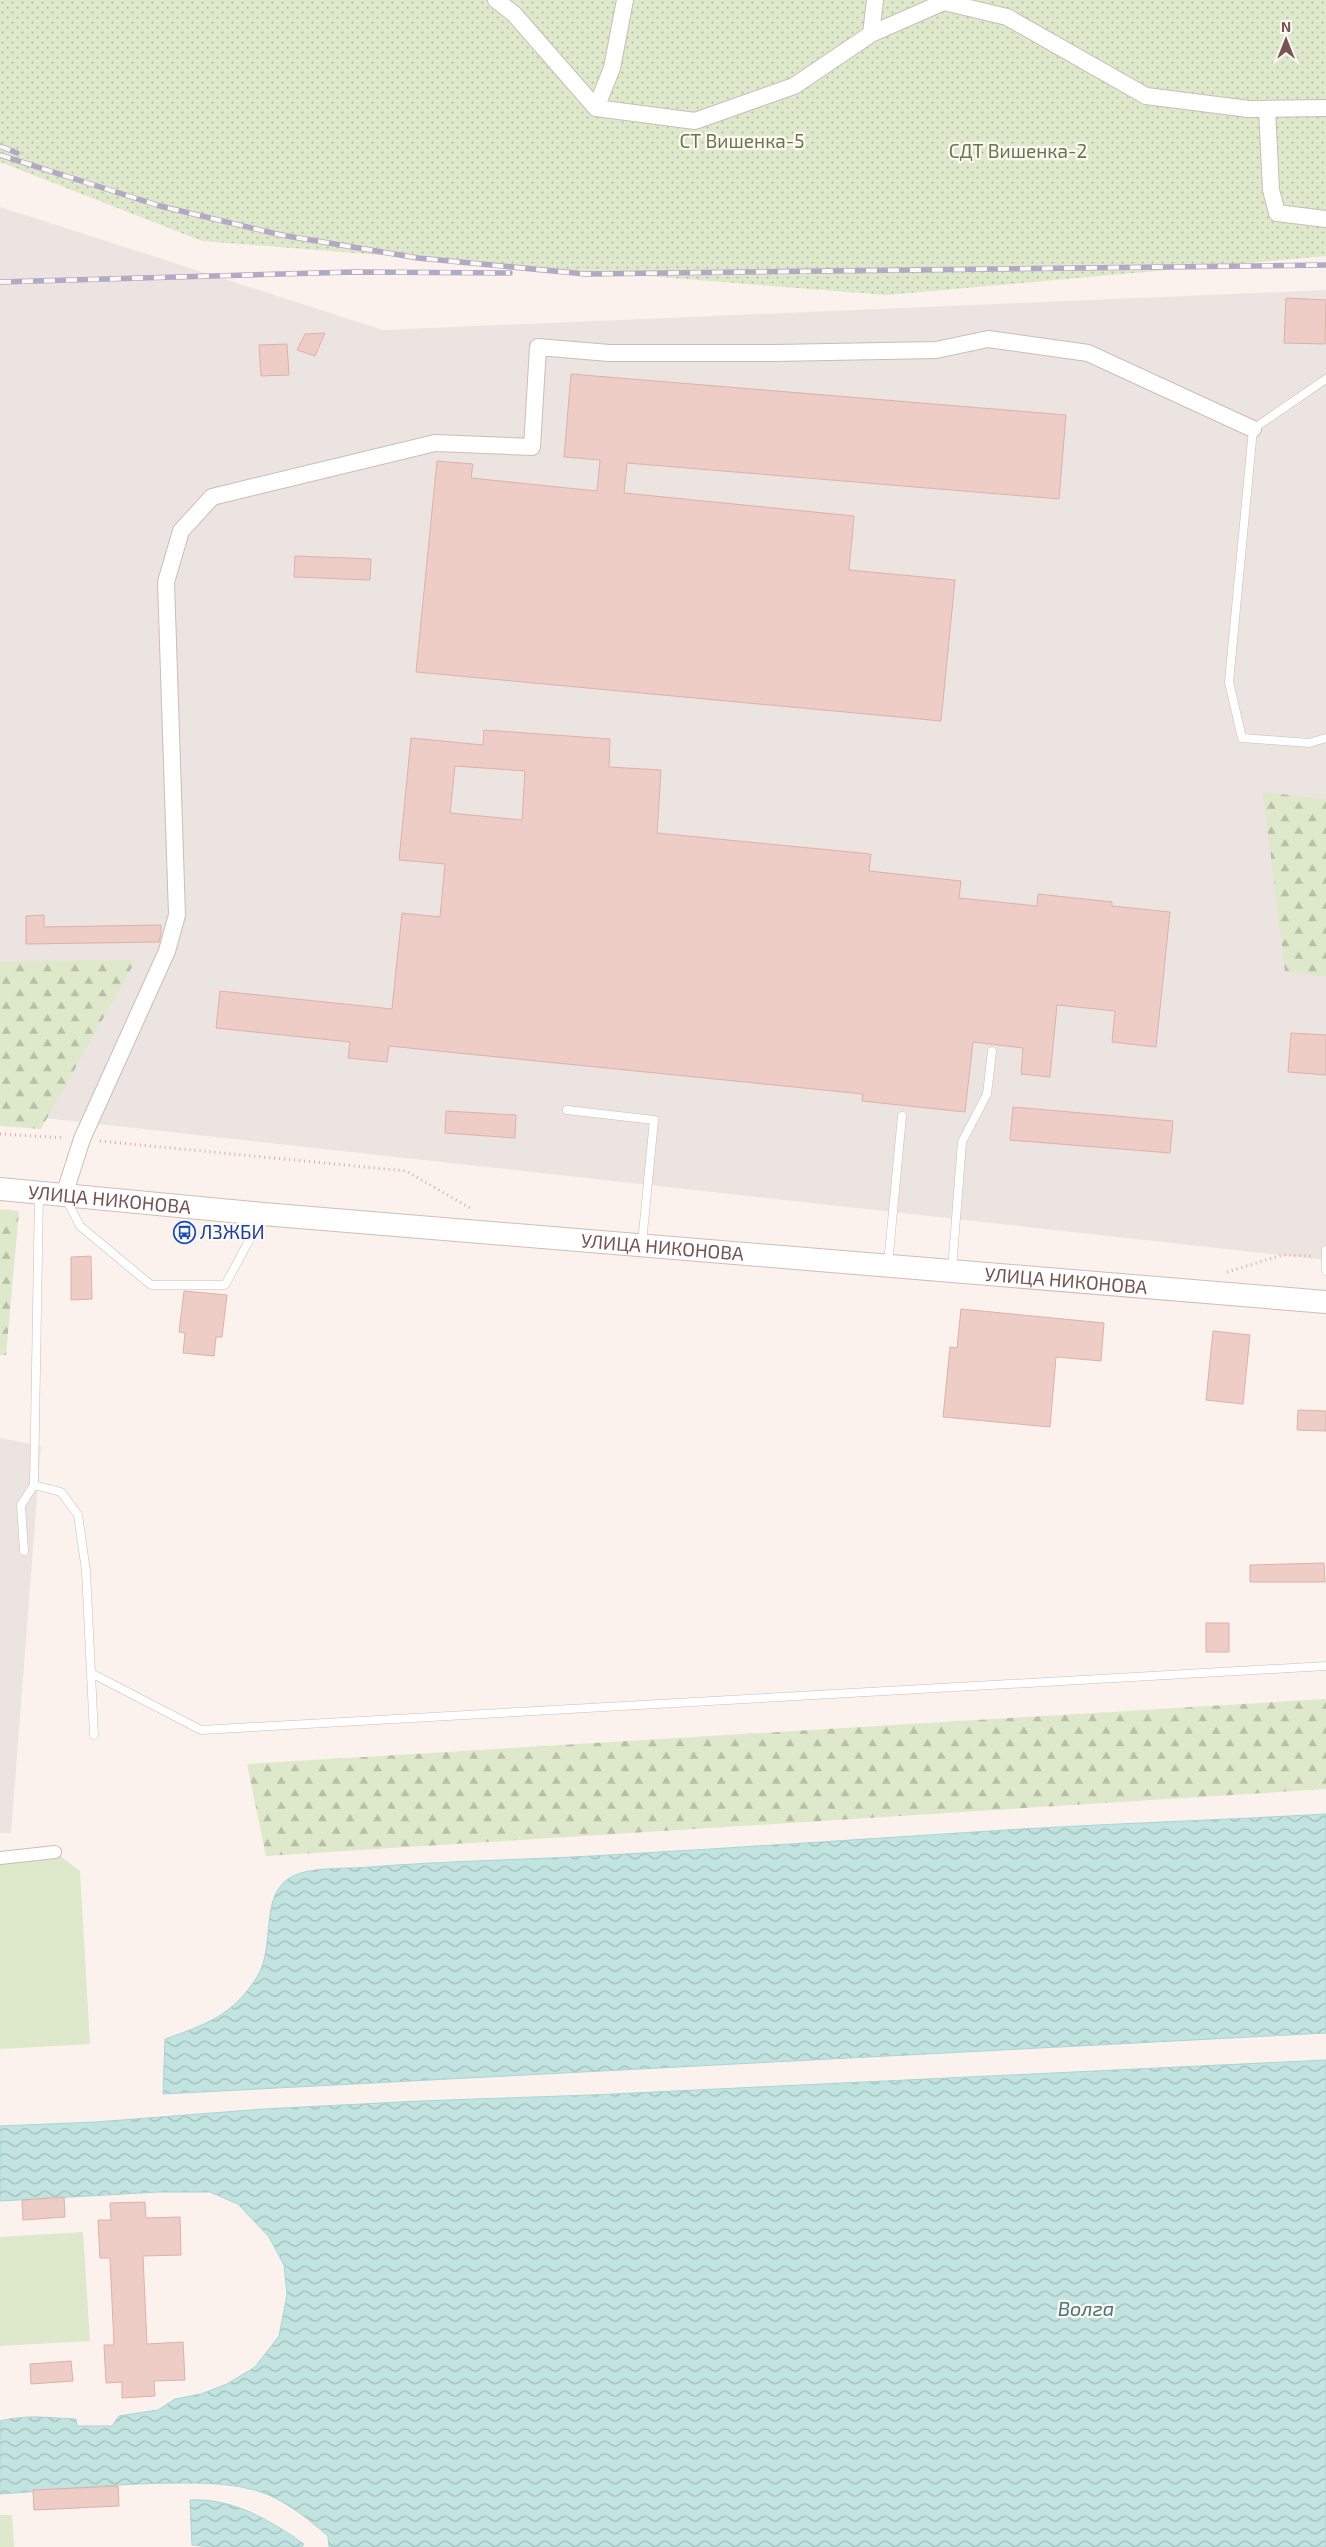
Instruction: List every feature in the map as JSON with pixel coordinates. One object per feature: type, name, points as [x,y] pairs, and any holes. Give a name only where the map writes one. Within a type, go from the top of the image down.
[{"type":"main road","name":"УЛИЦА НИКОНОВА","points":[[0,1189],[263,1214],[1326,1302]]},
{"type":"street","points":[[496,0],[514,14],[596,108],[695,121],[794,86],[871,34],[945,1],[1007,16],[1146,96],[1249,109],[1326,108]]},
{"type":"street","points":[[596,108],[612,68],[625,0]]},
{"type":"street","points":[[871,34],[874,0]]},
{"type":"street","points":[[1267,109],[1271,190],[1277,213],[1326,219]]},
{"type":"street","points":[[64,1195],[82,1139],[167,951],[177,915],[166,582],[181,531],[212,497],[435,443],[532,447],[538,347],[609,353],[774,353],[936,350],[988,339],[1088,353],[1254,429]]},
{"type":"street","points":[[0,1858],[55,1852]]},
{"type":"lane","points":[[1326,379],[1254,429],[1229,682],[1242,738],[1309,743],[1326,738]]},
{"type":"lane","points":[[952,1271],[962,1142],[987,1094],[992,1051]]},
{"type":"lane","points":[[568,1110],[654,1120],[642,1245]]},
{"type":"lane","points":[[888,1266],[902,1116]]},
{"type":"lane","points":[[24,1551],[21,1505],[34,1485],[39,1192]]},
{"type":"lane","points":[[64,1195],[80,1226],[151,1285],[225,1285],[263,1214]]},
{"type":"lane","points":[[1326,1250],[1326,1271]]},
{"type":"lane","points":[[34,1485],[61,1492],[78,1515],[86,1571],[94,1736]]},
{"type":"lane","points":[[91,1674],[201,1730],[1326,1666]]},
{"type":"path","points":[[0,1134],[82,1139],[406,1171],[479,1213]]},
{"type":"path","points":[[1224,1273],[1282,1255],[1326,1256]]},
{"type":"shaded area","points":[[0,207],[383,330],[1326,290],[1326,1260],[0,1113]]},
{"type":"shaded area","points":[[0,1438],[41,1446],[11,1833],[0,1833]]},
{"type":"green space","name":"СТ Вишенка-5","points":[[0,0],[1326,0],[1326,256],[887,295],[202,241],[0,162]]},
{"type":"green space","points":[[1263,792],[1326,799],[1326,977],[1285,971]]},
{"type":"green space","points":[[136,960],[41,1129],[0,1126],[0,961]]},
{"type":"green space","points":[[0,1209],[19,1211],[6,1355],[0,1355]]},
{"type":"green space","points":[[1326,1699],[1326,1789],[266,1856],[247,1764]]},
{"type":"green space","points":[[55,1852],[80,1871],[90,2044],[0,2049],[0,1855]]},
{"type":"green space","points":[[83,2232],[90,2341],[0,2346],[0,2237]]},
{"type":"green space","points":[[0,2515],[12,2515],[14,2547],[0,2547]]},
{"type":"water","points":[[1326,1814],[1326,2033],[163,2094],[165,2039],[217,2017],[228,2010],[248,1990],[263,1964],[272,1903],[278,1890],[287,1880],[309,1871],[426,1863],[646,1853],[1022,1829]]},
{"type":"water","name":"Волга","points":[[1326,2060],[1326,2547],[329,2547],[328,2536],[311,2521],[282,2501],[261,2492],[241,2487],[205,2483],[156,2483],[0,2494],[0,2421],[29,2417],[47,2417],[76,2419],[77,2426],[112,2426],[119,2416],[158,2410],[175,2399],[201,2394],[227,2384],[255,2367],[279,2336],[287,2295],[284,2265],[269,2237],[238,2204],[210,2192],[159,2192],[0,2201],[0,2126],[96,2122],[264,2109],[420,2101],[591,2095]]},
{"type":"water","points":[[190,2500],[206,2500],[221,2503],[250,2512],[304,2544],[302,2547],[211,2547],[192,2545]]},
{"type":"building","points":[[1286,298],[1326,300],[1325,344],[1284,343]]},
{"type":"building","points":[[325,333],[315,356],[297,350],[305,334]]},
{"type":"building","points":[[287,344],[289,375],[261,376],[259,345]]},
{"type":"building","points":[[571,374],[1066,415],[1059,499],[627,463],[624,493],[854,516],[849,570],[955,580],[941,721],[416,672],[437,461],[473,464],[471,478],[597,491],[600,460],[564,457]]},
{"type":"building","points":[[295,556],[371,559],[370,580],[294,577]]},
{"type":"building","points":[[484,730],[610,739],[609,767],[661,770],[657,833],[871,854],[869,871],[961,881],[959,898],[1037,906],[1038,894],[1112,902],[1112,906],[1170,912],[1156,1047],[1112,1042],[1115,1011],[1057,1005],[1050,1077],[1021,1074],[1023,1048],[973,1042],[965,1112],[862,1101],[863,1094],[389,1046],[387,1062],[348,1058],[350,1042],[216,1028],[220,991],[392,1009],[402,913],[440,917],[445,864],[399,860],[411,738],[483,745]],"holes":[[[455,766],[525,771],[522,820],[450,813]]]},
{"type":"building","points":[[44,915],[44,927],[161,925],[161,934],[159,942],[26,944],[26,916]]},
{"type":"building","points":[[1291,1033],[1326,1035],[1326,1075],[1288,1072]]},
{"type":"building","points":[[1013,1107],[1173,1121],[1170,1153],[1010,1140]]},
{"type":"building","points":[[446,1111],[516,1115],[515,1138],[445,1133]]},
{"type":"building","points":[[91,1256],[92,1299],[71,1300],[71,1257]]},
{"type":"building","points":[[184,1291],[227,1295],[222,1337],[216,1337],[214,1356],[183,1353],[185,1333],[179,1332]]},
{"type":"building","points":[[961,1309],[1104,1323],[1101,1361],[1056,1357],[1050,1427],[943,1417],[950,1347],[957,1348]]},
{"type":"building","points":[[1213,1331],[1250,1335],[1243,1404],[1206,1400]]},
{"type":"building","points":[[1298,1410],[1326,1411],[1326,1431],[1297,1430]]},
{"type":"building","points":[[1324,1563],[1325,1582],[1250,1582],[1250,1565]]},
{"type":"building","points":[[1206,1623],[1229,1623],[1229,1652],[1206,1652]]},
{"type":"building","points":[[64,2197],[65,2217],[23,2220],[22,2200]]},
{"type":"building","points":[[145,2202],[146,2218],[180,2217],[181,2255],[143,2256],[147,2344],[183,2342],[185,2380],[154,2381],[155,2396],[122,2398],[122,2382],[106,2383],[104,2345],[114,2345],[110,2258],[100,2258],[98,2220],[111,2220],[110,2203]]},
{"type":"building","points":[[71,2361],[73,2381],[31,2384],[30,2364]]},
{"type":"building","points":[[118,2486],[119,2506],[34,2510],[33,2490]]},
{"type":"railway","points":[[0,146],[17,153]]},
{"type":"railway","points":[[0,155],[160,206],[281,235],[418,258],[585,274],[1326,265]]},
{"type":"railway","points":[[0,282],[354,272],[510,273]]},
{"type":"place","name":"ЛЗЖБИ","points":[[184,1232]]},
{"type":"park label","name":"СДТ Вишенка-2","points":[[1018,151]]}]
